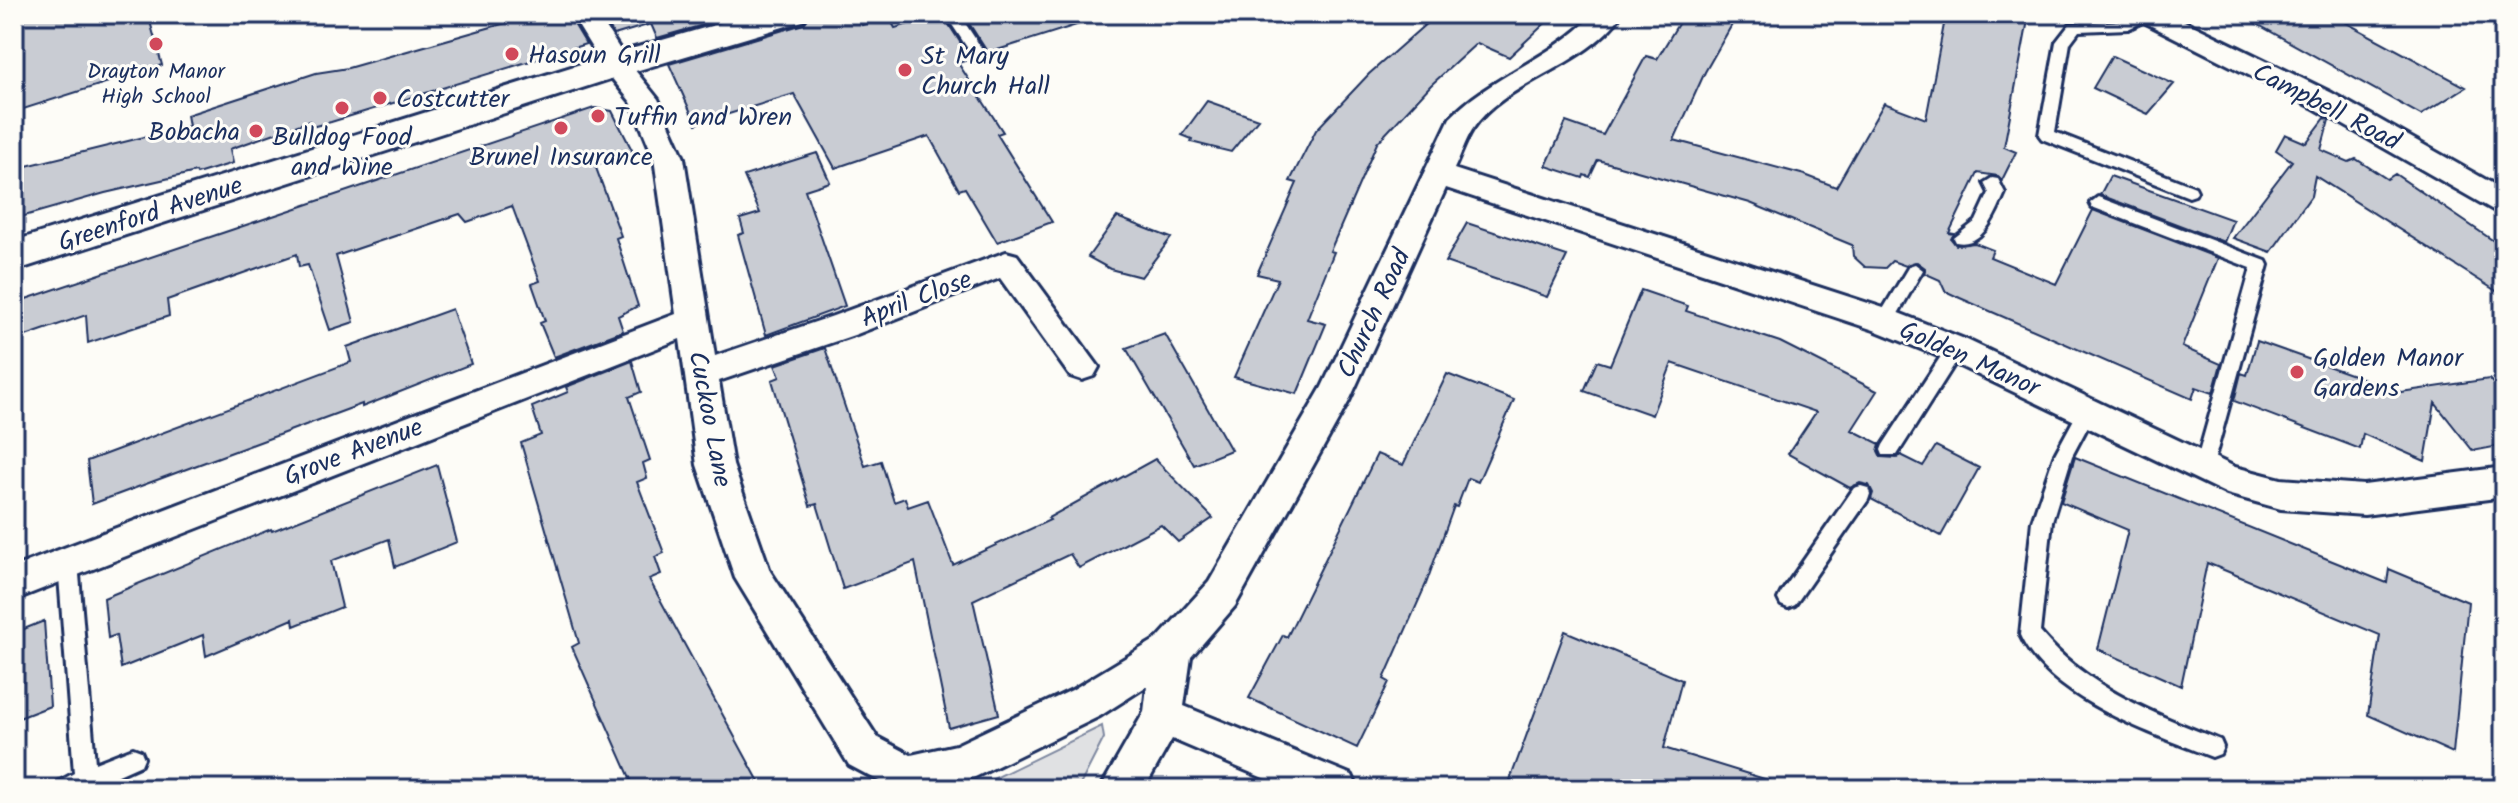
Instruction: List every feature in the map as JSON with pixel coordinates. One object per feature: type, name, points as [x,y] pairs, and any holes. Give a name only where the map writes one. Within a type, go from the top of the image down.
[{"type":"street","name":"Cuckoo Lane","points":[[584,14],[616,65],[644,99],[669,158],[715,465],[754,578],[863,751],[908,784]]},
{"type":"street","name":"Greenford Avenue","points":[[14,256],[616,65],[791,14]]},
{"type":"street","name":"Church Road","points":[[908,784],[975,757],[1086,703],[1172,650],[1222,594],[1337,392],[1460,125],[1477,105],[1502,86],[1572,49],[1596,30],[1609,14]]},
{"type":"street","name":"Campbell Road","points":[[2149,15],[2322,100],[2504,203]]},
{"type":"street","name":"Golden Manor","points":[[1437,174],[1885,321],[1955,349],[2227,479],[2281,494],[2364,500],[2504,482]]},
{"type":"street","name":"April Close","points":[[702,374],[845,325],[1006,263],[1082,367]]},
{"type":"street","name":"Grove Avenue","points":[[14,584],[693,321]]},
{"type":"street","points":[[1121,789],[1163,716],[1172,650]]},
{"type":"street","points":[[1163,716],[1337,789]]},
{"type":"lane","points":[[952,14],[981,58]]},
{"type":"lane","points":[[2149,15],[2128,25],[2075,27],[2063,42],[2047,135],[2189,191]]},
{"type":"lane","points":[[1962,238],[1982,225],[1997,193],[1992,183]]},
{"type":"lane","points":[[2098,203],[2260,265],[2204,467]]},
{"type":"lane","points":[[1885,321],[1915,270]]},
{"type":"lane","points":[[1890,450],[1955,349]]},
{"type":"lane","points":[[2087,411],[2063,456],[2042,521],[2030,635],[2049,661],[2082,687],[2126,711],[2212,747]]},
{"type":"lane","points":[[1788,599],[1861,494]]},
{"type":"lane","points":[[68,563],[75,783],[133,758]]},
{"type":"shaded area","points":[[1102,726],[1104,738],[1078,789],[987,789],[989,781]]},
{"type":"building","points":[[14,14],[148,14],[162,65],[14,112]]},
{"type":"building","points":[[537,14],[568,14],[586,44],[331,122],[311,127],[309,121],[230,149],[233,163],[197,174],[105,193],[14,219],[14,169],[189,126],[187,115],[316,73],[348,68]]},
{"type":"building","points":[[601,14],[742,14],[657,38],[651,24],[614,35]]},
{"type":"building","points":[[811,14],[860,14],[862,25],[889,17],[895,28],[942,14],[971,59],[958,63],[1003,132],[997,134],[1052,222],[997,242],[965,188],[959,190],[929,136],[835,168],[794,94],[696,124],[669,64],[804,24]]},
{"type":"building","points":[[963,14],[1088,14],[1089,21],[988,53]]},
{"type":"building","points":[[1410,14],[1555,14],[1509,57],[1477,43],[1431,85],[1377,143],[1330,251],[1334,252],[1307,319],[1326,324],[1297,394],[1234,377],[1278,279],[1257,274],[1297,183],[1290,181],[1316,130],[1369,74],[1428,22]]},
{"type":"building","points":[[1684,14],[1738,14],[1705,72],[1674,140],[1805,175],[1836,187],[1884,103],[1926,119],[1946,14],[2013,14],[2028,20],[2004,147],[2016,152],[2002,180],[1998,176],[1978,173],[1949,233],[1954,234],[1951,239],[1956,245],[1975,243],[1993,250],[1990,257],[2056,284],[2093,210],[2218,258],[2182,347],[2221,364],[2213,393],[2196,387],[2192,399],[1960,298],[1945,291],[1940,280],[1924,273],[1925,268],[1917,262],[1906,266],[1892,261],[1885,268],[1865,267],[1853,256],[1852,245],[1750,203],[1598,160],[1590,177],[1584,175],[1583,178],[1546,166],[1566,122],[1603,135],[1646,56],[1657,59]]},
{"type":"building","points":[[2239,14],[2330,14],[2466,87],[2421,115]]},
{"type":"building","points":[[2112,56],[2174,84],[2148,114],[2093,88]]},
{"type":"building","points":[[1207,101],[1258,119],[1231,152],[1191,142],[1192,139],[1182,135]]},
{"type":"building","points":[[594,108],[612,111],[633,152],[595,165],[621,236],[616,238],[638,306],[618,316],[623,331],[554,357],[540,323],[545,321],[532,284],[540,281],[512,206],[467,222],[460,214],[336,256],[354,322],[330,330],[308,265],[299,267],[297,254],[167,300],[169,316],[88,343],[86,315],[14,340],[14,303]]},
{"type":"building","points":[[2325,118],[2329,120],[2321,150],[2349,162],[2356,159],[2387,179],[2395,174],[2504,248],[2504,296],[2315,176],[2311,196],[2271,252],[2233,238],[2292,161],[2276,150],[2285,134],[2306,143]]},
{"type":"building","points":[[817,153],[830,182],[805,190],[845,306],[766,335],[738,235],[744,233],[740,219],[760,213],[744,176]]},
{"type":"building","points":[[2110,176],[2233,220],[2224,242],[2100,195]]},
{"type":"building","points":[[1117,217],[1171,238],[1141,277],[1110,269],[1088,257]]},
{"type":"building","points":[[1467,223],[1567,256],[1547,297],[1445,262]]},
{"type":"building","points":[[1641,290],[1688,306],[1686,311],[1780,342],[1877,391],[1852,430],[1880,444],[1878,451],[1881,457],[1897,458],[1901,455],[1923,466],[1936,446],[1979,468],[1941,536],[1871,499],[1873,493],[1869,485],[1860,483],[1850,488],[1788,454],[1816,412],[1672,363],[1652,415],[1584,391],[1597,361],[1610,365]]},
{"type":"building","points":[[452,309],[471,364],[362,407],[362,404],[92,504],[87,461],[351,362],[347,347]]},
{"type":"building","points":[[1165,334],[1231,450],[1194,465],[1126,348]]},
{"type":"building","name":"Golden Manor Gardens","points":[[2257,341],[2401,392],[2489,379],[2504,395],[2504,445],[2473,451],[2435,403],[2425,461],[2363,434],[2360,449],[2234,401],[2241,373],[2247,375]]},
{"type":"building","points":[[825,348],[865,466],[881,461],[894,502],[905,498],[908,507],[928,500],[953,565],[1050,520],[1048,518],[1155,459],[1213,518],[1178,542],[1161,525],[1079,568],[1070,554],[973,600],[999,714],[949,728],[915,562],[843,589],[817,504],[810,506],[772,380],[780,377],[775,365]]},
{"type":"building","points":[[632,361],[641,392],[629,397],[650,460],[643,463],[647,478],[637,482],[664,553],[655,557],[661,574],[649,579],[763,789],[635,789],[572,647],[579,643],[521,443],[541,435],[532,407],[568,392],[566,387]]},
{"type":"building","points":[[1447,374],[1514,400],[1478,482],[1468,478],[1457,507],[1454,506],[1426,584],[1384,679],[1389,682],[1357,748],[1249,698],[1283,635],[1287,637],[1377,454],[1403,465]]},
{"type":"building","points":[[2075,457],[2387,583],[2389,569],[2468,602],[2453,753],[2368,715],[2380,635],[2207,563],[2181,686],[2098,649],[2128,530],[2061,502]]},
{"type":"building","points":[[437,465],[457,542],[395,567],[389,539],[331,561],[342,607],[294,626],[293,619],[206,656],[203,635],[121,668],[116,635],[108,638],[104,598]]},
{"type":"building","points":[[44,621],[50,706],[14,720],[14,633]]},
{"type":"building","points":[[1565,631],[1682,680],[1664,748],[1771,781],[1770,789],[1530,789],[1510,780]]},
{"type":"place","name":"Drayton Manor High School","points":[[156,44]]},
{"type":"place","name":"Hasoun Grill","points":[[512,54]]},
{"type":"place","name":"St Mary Church Hall","points":[[905,70]]},
{"type":"place","name":"Costcutter","points":[[380,98]]},
{"type":"place","name":"Bulldog Food and Wine","points":[[342,108]]},
{"type":"place","name":"Tuffin and Wren","points":[[598,116]]},
{"type":"place","name":"Brunel Insurance","points":[[561,128]]},
{"type":"place","name":"Bobacha","points":[[256,131]]},
{"type":"place","name":"Golden Manor Gardens","points":[[2297,372]]}]
